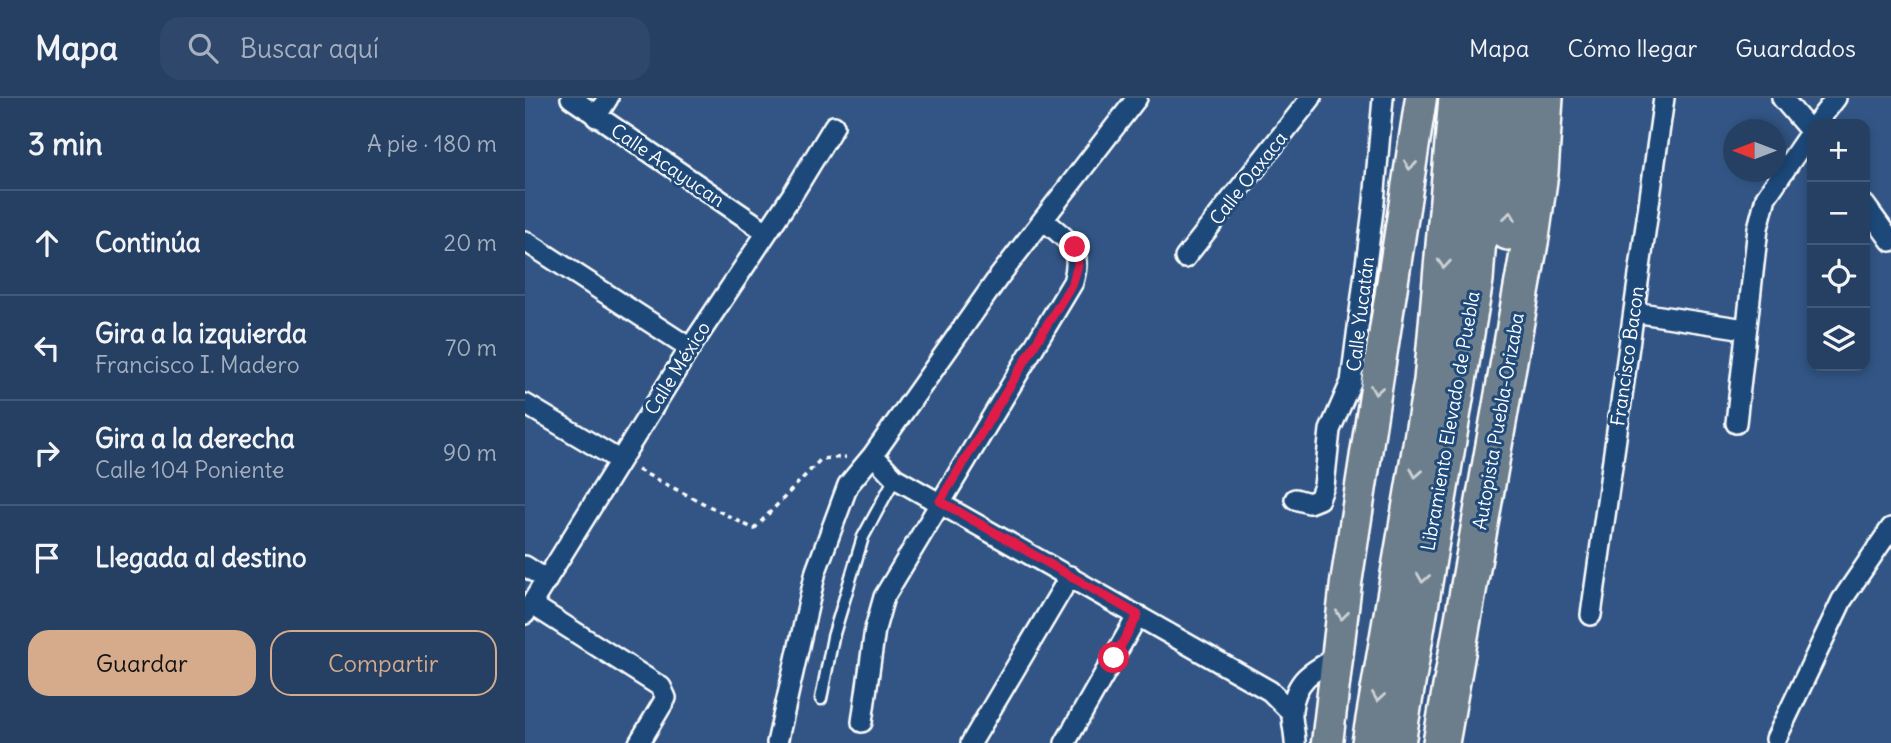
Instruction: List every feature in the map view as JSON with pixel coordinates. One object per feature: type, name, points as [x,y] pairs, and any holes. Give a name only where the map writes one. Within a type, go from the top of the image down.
[{"type":"highway","points":[[1370,743],[1432,381],[1457,98]]},
{"type":"highway","name":"Libramiento Elevado de Puebla","points":[[1397,743],[1475,280],[1489,98]]},
{"type":"highway","name":"Libramiento Elevado de Puebla","points":[[1427,743],[1487,394],[1517,154],[1519,98]]},
{"type":"highway","name":"Autopista Puebla-Orizaba","points":[[1441,743],[1531,237],[1540,173],[1545,98]]},
{"type":"highway","points":[[1459,743],[1542,275],[1561,98]]},
{"type":"main road","points":[[1327,743],[1336,658],[1421,98]]},
{"type":"street","name":"Calle Acayucan","points":[[571,98],[765,231]]},
{"type":"street","points":[[596,117],[608,98]]},
{"type":"street","name":"Calle Oaxaca","points":[[1185,258],[1311,98]]},
{"type":"street","name":"Calle Yucatán","points":[[1295,499],[1309,503],[1319,499],[1324,486],[1330,430],[1351,382],[1374,202],[1383,98]]},
{"type":"street","name":"Francisco Bacon","points":[[1591,615],[1664,98]]},
{"type":"street","points":[[1782,98],[1807,124]]},
{"type":"street","points":[[1821,119],[1836,98]]},
{"type":"street","points":[[776,743],[793,662],[829,528],[848,485],[873,455],[998,278],[1132,106]]},
{"type":"street","name":"Calle México","points":[[528,609],[619,460],[834,126]]},
{"type":"street","points":[[1736,423],[1758,228],[1766,197],[1807,139]]},
{"type":"street","points":[[1870,212],[1891,241]]},
{"type":"street","points":[[862,722],[875,629],[884,597],[1073,282],[1078,265],[1075,247],[1045,221]]},
{"type":"street","points":[[525,241],[690,348]]},
{"type":"street","points":[[1634,312],[1745,329]]},
{"type":"street","points":[[525,404],[619,460]]},
{"type":"street","points":[[873,455],[895,478],[940,501],[1271,691],[1291,712]]},
{"type":"street","points":[[1776,739],[1842,600],[1891,528]]},
{"type":"street","points":[[525,566],[547,580]]},
{"type":"street","points":[[971,743],[1070,576]]},
{"type":"street","points":[[528,609],[661,687],[666,698],[639,743]]},
{"type":"street","points":[[1065,743],[1138,615]]},
{"type":"street","points":[[1295,743],[1291,712],[1299,684],[1306,674],[1336,658]]},
{"type":"lane","points":[[821,699],[833,637],[863,537],[895,478]]},
{"type":"path","points":[[619,460],[754,529],[821,460],[873,455]]},
{"type":"route","points":[[1075,247],[1078,265],[1073,282],[940,501],[1138,615],[1114,658]]}]
